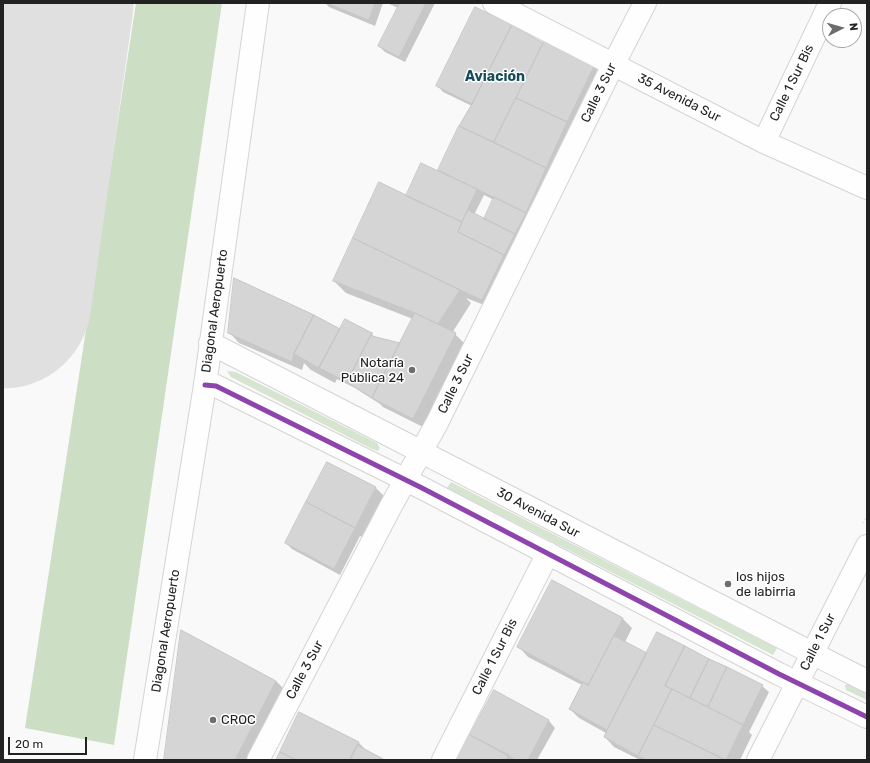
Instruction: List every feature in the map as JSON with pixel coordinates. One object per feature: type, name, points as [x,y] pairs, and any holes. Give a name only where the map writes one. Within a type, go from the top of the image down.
[{"type":"street","name":"Diagonal Aeropuerto","points":[[145,760],[205,385],[258,3]]},
{"type":"street","name":"35 Avenida Sur","points":[[494,3],[764,142],[867,188]]},
{"type":"street","name":"Calle 3 Sur","points":[[258,760],[391,506],[437,423],[645,3]]},
{"type":"street","name":"Calle 1 Sur Bis","points":[[764,142],[830,3]]},
{"type":"street","name":"30 Avenida Sur","points":[[210,343],[867,681]]},
{"type":"street","points":[[205,385],[216,386],[406,480],[797,683],[867,717]]},
{"type":"street","name":"Calle 1 Sur","points":[[758,760],[867,546]]},
{"type":"street","name":"Calle 1 Sur Bis","points":[[443,760],[548,554]]},
{"type":"green space","points":[[136,3],[222,3],[114,745],[25,728]]},
{"type":"green space","points":[[227,371],[236,372],[377,443],[380,448],[378,451],[372,449],[231,377]]},
{"type":"green space","points":[[451,482],[777,648],[773,655],[447,488]]},
{"type":"green space","points":[[849,684],[867,694],[867,700],[846,690],[845,685]]},
{"type":"building","points":[[327,3],[375,3],[369,20]]},
{"type":"building","points":[[400,3],[426,3],[399,57],[378,46]]},
{"type":"building","points":[[475,7],[512,25],[472,104],[436,86]]},
{"type":"building","points":[[512,25],[543,43],[494,142],[459,126],[472,104]]},
{"type":"building","points":[[543,36],[596,62],[567,122],[516,98],[543,43]]},
{"type":"building","points":[[516,98],[567,122],[546,168],[494,142]]},
{"type":"building","points":[[459,126],[546,168],[526,213],[438,170]]},
{"type":"building","points":[[421,163],[477,189],[462,222],[406,196]]},
{"type":"building","points":[[379,182],[462,222],[458,232],[504,255],[482,300],[353,238]]},
{"type":"building","points":[[494,197],[526,213],[515,234],[484,219]]},
{"type":"building","points":[[468,210],[515,234],[504,255],[458,232]]},
{"type":"building","points":[[353,238],[460,290],[438,324],[415,313],[333,281]]},
{"type":"building","points":[[234,278],[314,315],[294,354],[292,362],[228,333]]},
{"type":"building","name":"Notaría Pública 24","points":[[415,313],[456,333],[413,419],[372,398]]},
{"type":"building","points":[[314,315],[340,329],[319,368],[294,354]]},
{"type":"building","points":[[345,319],[372,333],[347,382],[319,368]]},
{"type":"building","points":[[372,333],[372,336],[400,343],[372,398],[347,382]]},
{"type":"building","points":[[327,462],[376,487],[355,528],[306,502]]},
{"type":"building","points":[[306,502],[355,528],[334,569],[285,543]]},
{"type":"building","points":[[552,580],[623,618],[588,685],[517,647]]},
{"type":"building","name":"CROC","points":[[181,630],[276,681],[235,760],[164,760]]},
{"type":"building","points":[[657,632],[685,646],[665,686],[672,689],[638,756],[604,737]]},
{"type":"building","points":[[614,636],[647,653],[607,730],[569,709],[583,682],[588,685]]},
{"type":"building","points":[[685,646],[709,659],[690,698],[665,686]]},
{"type":"building","points":[[709,659],[727,667],[708,707],[690,698]]},
{"type":"building","points":[[727,667],[763,685],[743,725],[708,707]]},
{"type":"building","points":[[672,689],[743,725],[726,760],[654,725]]},
{"type":"building","points":[[494,690],[549,720],[528,760],[516,760],[470,735]]},
{"type":"building","points":[[299,712],[359,742],[350,760],[296,760],[280,752]]},
{"type":"building","points":[[654,725],[725,760],[647,760],[638,756]]},
{"type":"building","points":[[470,735],[509,755],[506,760],[456,760]]},
{"type":"building","points":[[357,745],[385,760],[350,760]]},
{"type":"building","points":[[280,752],[296,760],[276,760]]},
{"type":"runway","points":[[3,300],[45,3]]},
{"type":"transit line","points":[[205,385],[216,386],[422,488],[779,674],[867,717]]},
{"type":"place","name":"Notaría Pública 24","points":[[412,370]]},
{"type":"place","name":"los hijos de labirria","points":[[728,584]]},
{"type":"place","name":"CROC","points":[[213,720]]},
{"type":"district","name":"Aviación","points":[[495,77]]}]
